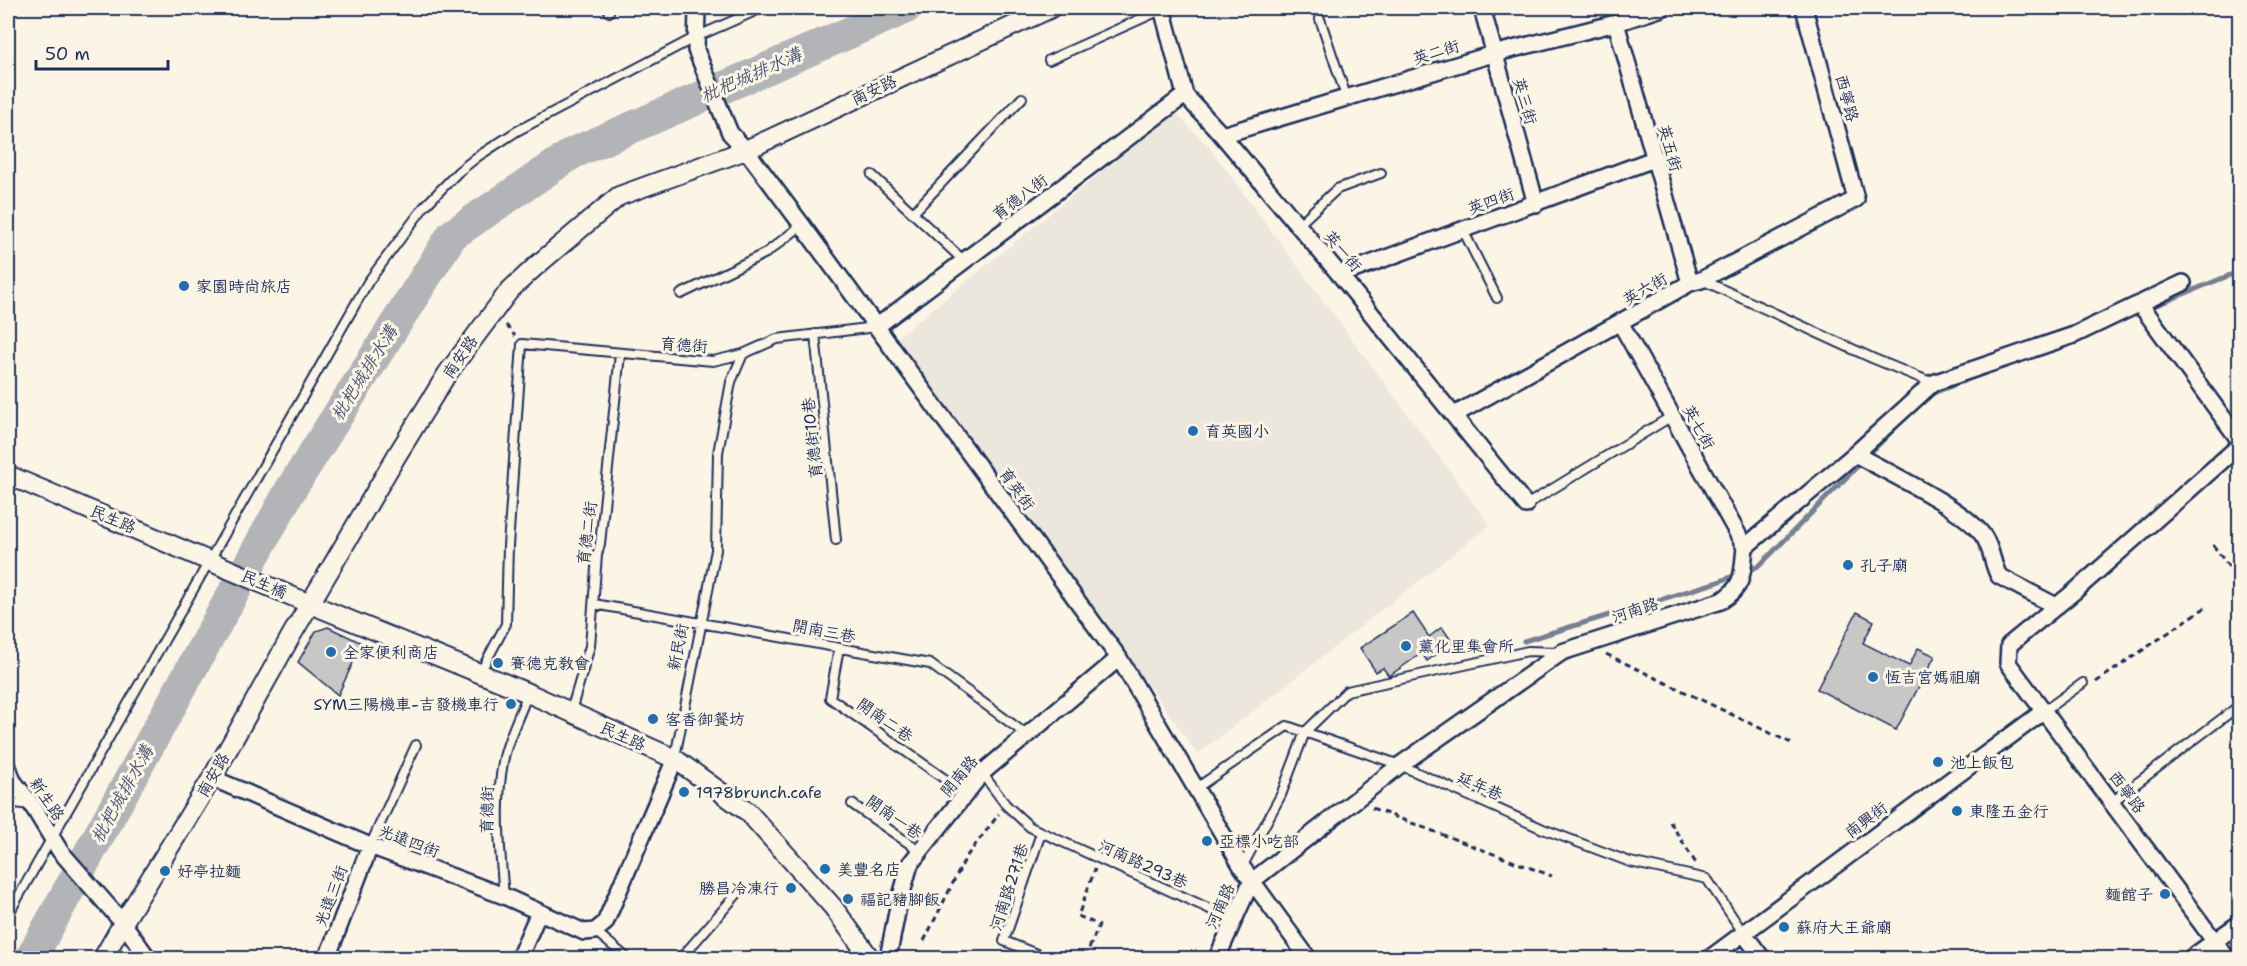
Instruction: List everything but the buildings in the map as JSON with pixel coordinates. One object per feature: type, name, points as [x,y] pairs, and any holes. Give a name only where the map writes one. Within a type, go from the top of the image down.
[{"type":"street","points":[[696,43],[697,8]]},
{"type":"street","name":"南安路","points":[[103,958],[212,778],[307,602],[434,394],[509,291],[619,196],[746,150],[1051,8]]},
{"type":"street","name":"英一街","points":[[1162,8],[1185,96],[1222,135],[1340,275],[1526,505]]},
{"type":"street","name":"英三街","points":[[1482,8],[1536,204]]},
{"type":"street","name":"英二街","points":[[1222,135],[1493,54],[1616,23],[1659,8]]},
{"type":"street","name":"西寧路","points":[[1804,8],[1856,198]]},
{"type":"street","name":"英五街","points":[[1616,23],[1653,159],[1696,282]]},
{"type":"street","name":"育英街","points":[[696,43],[730,134],[746,150],[802,225],[1119,658],[1251,882],[1308,958]]},
{"type":"street","name":"育德八街","points":[[876,327],[1185,96]]},
{"type":"street","name":"英四街","points":[[1340,275],[1653,159]]},
{"type":"street","name":"英六街","points":[[1454,415],[1696,282],[1856,198]]},
{"type":"street","points":[[1745,547],[1855,454],[1933,383],[2074,335],[2183,283]]},
{"type":"street","points":[[1855,454],[1961,513],[1984,536],[1999,576],[2056,606],[2240,443],[2140,304]]},
{"type":"street","name":"英七街","points":[[1621,324],[1745,547]]},
{"type":"street","name":"民生路","points":[[8,475],[214,562]]},
{"type":"street","name":"河南路","points":[[1217,958],[1251,882],[1400,765],[1562,652],[1721,601],[1733,593],[1741,581],[1745,547]]},
{"type":"street","name":"民生橋","points":[[214,562],[307,602]]},
{"type":"street","name":"民生路","points":[[307,602],[528,693],[675,759],[748,812],[833,907],[870,958]]},
{"type":"street","name":"西寧路","points":[[2056,606],[2009,645],[2008,663],[2227,958]]},
{"type":"street","name":"開南路","points":[[888,958],[898,907],[910,864],[920,851],[982,773],[1119,658]]},
{"type":"street","name":"南興街","points":[[1710,958],[2044,711]]},
{"type":"street","name":"新民街","points":[[595,931],[605,923],[675,759]]},
{"type":"street","name":"新生路","points":[[8,766],[13,781],[32,806],[55,844],[123,923]]},
{"type":"street","name":"光遠四街","points":[[212,778],[370,846],[504,896],[584,932],[595,931]]},
{"type":"street","name":"光遠三街","points":[[327,958],[370,846]]},
{"type":"street","points":[[519,958],[539,912]]},
{"type":"street","points":[[123,923],[148,958]]},
{"type":"street","points":[[2192,958],[2240,923]]},
{"type":"street","points":[[1744,934],[1761,958]]},
{"type":"lane","points":[[8,915],[55,844],[368,282],[409,226],[441,189],[477,157],[510,135],[762,8]]},
{"type":"lane","points":[[1049,60],[1162,8]]},
{"type":"lane","points":[[1320,20],[1347,99]]},
{"type":"lane","points":[[914,212],[1022,98]]},
{"type":"lane","points":[[1298,225],[1337,189],[1381,173]]},
{"type":"lane","points":[[872,175],[964,261]]},
{"type":"lane","points":[[681,294],[766,253],[802,225]]},
{"type":"lane","points":[[1462,230],[1497,298]]},
{"type":"lane","points":[[1696,282],[1933,383]]},
{"type":"lane","name":"育德街","points":[[522,344],[713,361],[743,354],[777,339],[876,327]]},
{"type":"lane","name":"育德街10巷","points":[[815,334],[836,540]]},
{"type":"lane","points":[[480,673],[506,624],[508,546],[522,344]]},
{"type":"lane","name":"育德二街","points":[[570,712],[590,646],[597,555],[620,354]]},
{"type":"lane","name":"新民街","points":[[675,759],[716,550],[718,453],[731,382],[743,354]]},
{"type":"lane","points":[[1526,505],[1672,416]]},
{"type":"lane","name":"開南三巷","points":[[594,604],[930,664],[1027,735]]},
{"type":"lane","name":"開南二巷","points":[[839,648],[830,698],[966,794]]},
{"type":"lane","points":[[1242,867],[1281,795],[1305,732],[1347,691],[1528,651],[1562,652]]},
{"type":"lane","points":[[2044,711],[2083,683]]},
{"type":"lane","name":"育德街","points":[[504,896],[500,854],[500,794],[503,760],[528,693]]},
{"type":"lane","points":[[2112,802],[2240,705]]},
{"type":"lane","name":"延年巷","points":[[1195,789],[1287,726],[1400,765],[1543,829],[1630,862],[1707,879]]},
{"type":"lane","points":[[370,846],[416,745]]},
{"type":"lane","name":"河南路293巷","points":[[982,773],[1006,805],[1030,827],[1234,920]]},
{"type":"lane","points":[[8,802],[32,806]]},
{"type":"lane","name":"開南一巷","points":[[852,804],[920,851]]},
{"type":"lane","name":"河南路271巷","points":[[1041,833],[1004,941],[1047,958]]},
{"type":"lane","points":[[1707,879],[1744,934]]},
{"type":"lane","points":[[681,958],[737,894]]},
{"type":"lane","points":[[595,931],[627,958]]},
{"type":"path","points":[[493,311],[522,344]]},
{"type":"path","points":[[2213,545],[2240,582]]},
{"type":"path","points":[[2083,683],[2096,682],[2206,607]]},
{"type":"path","points":[[1586,645],[1791,743]]},
{"type":"path","points":[[1354,801],[1552,876]]},
{"type":"path","points":[[924,940],[966,857],[1006,805]]},
{"type":"path","points":[[1670,822],[1707,879]]},
{"type":"path","points":[[1085,958],[1099,925],[1078,916],[1099,859]]},
{"type":"shaded area","name":"育英國小","points":[[1175,112],[1209,147],[1490,525],[1198,754],[897,338]]},
{"type":"waterway","name":"枇杷城排水溝","points":[[31,958],[291,489],[452,235],[573,153],[906,8]]},
{"type":"waterway","points":[[2147,309],[2240,271]]},
{"type":"waterway","points":[[1928,397],[1982,374]]},
{"type":"waterway","points":[[1524,641],[1718,582],[1759,566],[1903,420]]},
{"type":"place","name":"家園時尚旅店","points":[[184,286]]},
{"type":"place","name":"育英國小","points":[[1193,431]]},
{"type":"place","name":"孔子廟","points":[[1848,565]]},
{"type":"place","name":"薰化里集會所","points":[[1406,646]]},
{"type":"place","name":"全家便利商店","points":[[331,652]]},
{"type":"place","name":"賽德克教會","points":[[498,663]]},
{"type":"place","name":"恆吉宮媽祖廟","points":[[1873,677]]},
{"type":"place","name":"SYM三陽機車-吉發機車行","points":[[511,704]]},
{"type":"place","name":"客香御餐坊","points":[[653,719]]},
{"type":"place","name":"池上飯包","points":[[1938,762]]},
{"type":"place","name":"1978brunch.cafe","points":[[684,792]]},
{"type":"place","name":"東隆五金行","points":[[1957,811]]},
{"type":"place","name":"亞標小吃部","points":[[1207,841]]},
{"type":"place","name":"美豐名店","points":[[825,869]]},
{"type":"place","name":"好亭拉麵","points":[[165,871]]},
{"type":"place","name":"勝昌冷凍行","points":[[791,888]]},
{"type":"place","name":"麵館子","points":[[2165,894]]},
{"type":"place","name":"福記豬腳飯","points":[[848,899]]},
{"type":"place","name":"蘇府大王爺廟","points":[[1784,927]]}]
